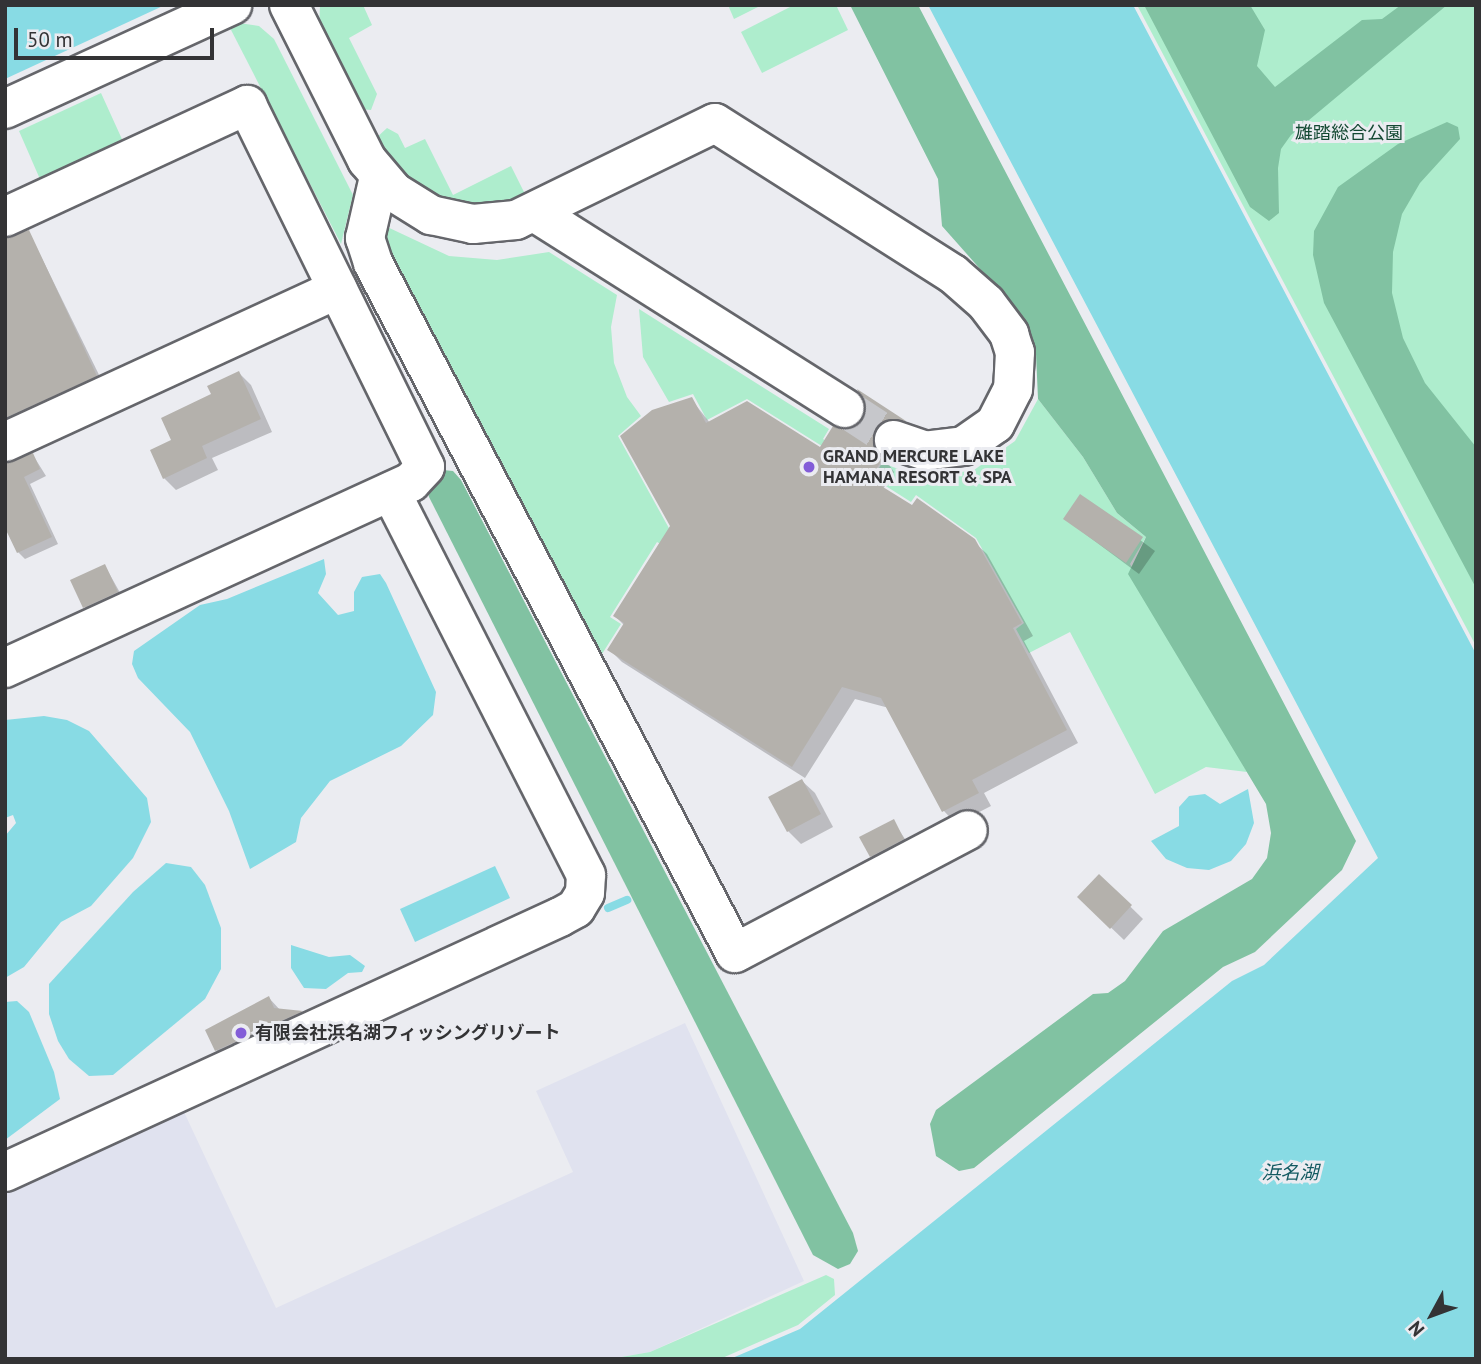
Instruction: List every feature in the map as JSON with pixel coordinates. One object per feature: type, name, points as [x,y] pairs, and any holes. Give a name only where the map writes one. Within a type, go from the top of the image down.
[{"type":"street","points":[[5,109],[232,5]]},
{"type":"street","points":[[289,5],[379,177],[412,205],[452,221],[495,224],[536,213],[715,123],[953,274],[986,303],[1009,334],[1016,372],[1013,390],[995,424],[964,446],[926,452],[894,440]]},
{"type":"street","points":[[5,217],[247,106],[423,457],[421,477],[5,668]]},
{"type":"street","points":[[379,177],[365,238],[373,262],[735,953],[968,830]]},
{"type":"street","points":[[536,213],[845,408]]},
{"type":"street","points":[[5,442],[337,289]]},
{"type":"street","points":[[5,1172],[560,917],[576,908],[585,893],[586,875],[391,492]]},
{"type":"shaded area","points":[[685,1023],[804,1281],[650,1352],[610,1359],[5,1359],[5,1194],[184,1112],[276,1308],[573,1172],[536,1091]]},
{"type":"green space","points":[[320,5],[363,5],[372,25],[349,38],[377,94],[371,110],[359,109],[319,31]]},
{"type":"green space","points":[[728,5],[762,5],[734,19]]},
{"type":"green space","points":[[794,5],[836,5],[848,30],[762,73],[741,32]]},
{"type":"green space","points":[[850,5],[918,5],[1356,841],[1342,870],[1255,952],[1223,967],[974,1168],[959,1171],[936,1156],[930,1124],[936,1110],[1093,994],[1108,993],[1125,981],[1163,931],[1252,879],[1267,858],[1271,833],[1266,804],[1128,574],[1146,537],[1117,513],[1083,457],[1038,399],[1036,354],[1024,325],[1005,297],[942,226],[938,179]]},
{"type":"green space","name":"雄踏総合公園","points":[[1137,5],[1476,5],[1476,646]]},
{"type":"green space","points":[[1144,5],[1250,5],[1265,30],[1257,66],[1275,87],[1362,20],[1382,19],[1401,5],[1447,5],[1291,135],[1281,149],[1278,168],[1279,213],[1269,221],[1250,207]]},
{"type":"green space","points":[[239,23],[259,26],[274,39],[353,195],[341,244],[229,26]]},
{"type":"green space","points":[[101,93],[126,148],[43,186],[19,131]]},
{"type":"green space","points":[[1447,122],[1458,127],[1460,139],[1420,183],[1402,214],[1393,252],[1392,293],[1403,338],[1425,383],[1476,447],[1476,588],[1324,303],[1313,255],[1314,231],[1338,187],[1398,144]]},
{"type":"green space","points":[[387,128],[398,134],[405,148],[425,139],[453,195],[511,166],[528,200],[493,210],[419,193],[374,140]]},
{"type":"green space","points":[[383,225],[449,256],[497,260],[549,252],[617,295],[611,327],[614,363],[627,397],[641,416],[618,436],[686,559],[657,542],[610,617],[621,624],[595,665],[377,228]]},
{"type":"green space","points":[[639,309],[829,429],[823,439],[836,448],[833,453],[747,399],[707,420],[693,394],[669,402],[643,357]]},
{"type":"green space","points":[[1038,399],[1083,457],[1117,513],[1146,537],[1130,564],[1247,772],[1206,767],[1155,794],[1070,632],[1029,653],[1016,629],[1024,623],[976,538],[916,495],[911,502],[859,469],[862,464],[876,473],[882,463],[923,478],[974,470],[1015,441]]},
{"type":"green space","points":[[443,470],[453,471],[461,480],[853,1233],[858,1251],[850,1264],[838,1269],[813,1255],[429,497],[427,486]]},
{"type":"green space","points":[[826,1275],[834,1279],[835,1295],[798,1325],[720,1359],[610,1359],[650,1352]]},
{"type":"water","points":[[5,5],[165,5],[5,79]]},
{"type":"water","name":"浜名湖","points":[[928,5],[1133,5],[1476,654],[1476,1359],[730,1359],[800,1329],[1232,981],[1264,965],[1378,858]]},
{"type":"water","points":[[324,559],[326,574],[318,593],[338,615],[354,611],[354,592],[362,577],[380,574],[436,692],[433,715],[401,746],[330,781],[301,818],[296,842],[250,869],[229,811],[190,732],[138,678],[132,664],[134,651],[200,605],[227,599]]},
{"type":"water","points":[[44,716],[67,720],[89,731],[147,798],[151,822],[133,858],[91,906],[61,922],[24,967],[5,978],[5,836],[16,823],[13,815],[5,818],[5,720]]},
{"type":"water","points":[[1248,789],[1254,823],[1246,844],[1231,861],[1209,870],[1187,868],[1166,859],[1151,841],[1179,826],[1179,807],[1189,796],[1205,794],[1220,804]]},
{"type":"water","points":[[166,863],[191,867],[205,885],[221,928],[221,969],[205,999],[113,1075],[89,1076],[69,1059],[58,1041],[49,1014],[49,984],[133,892]]},
{"type":"water","points":[[495,866],[510,898],[415,942],[400,909]]},
{"type":"water","points":[[291,945],[329,957],[350,955],[365,966],[362,972],[348,973],[326,989],[304,988],[291,968]]},
{"type":"water","points":[[17,1001],[29,1012],[54,1072],[60,1099],[5,1140],[5,1002]]},
{"type":"building","points":[[29,230],[97,376],[5,418],[5,238]]},
{"type":"building","points":[[239,371],[261,419],[202,446],[207,458],[163,479],[150,450],[171,440],[161,418],[211,394],[207,386]]},
{"type":"building","points":[[857,389],[906,421],[889,419],[874,432],[873,445],[883,458],[870,479],[912,505],[917,498],[975,539],[1022,623],[1013,628],[1067,730],[972,780],[979,793],[942,812],[881,698],[842,687],[792,767],[607,650],[624,623],[613,616],[670,526],[620,436],[652,410],[692,397],[706,423],[747,401],[820,447],[833,426],[845,430],[863,420],[867,408]]},
{"type":"building","points":[[33,453],[40,469],[24,477],[52,537],[17,553],[5,528],[5,463]]},
{"type":"building","points":[[1080,494],[1143,537],[1126,563],[1063,519]]},
{"type":"building","points":[[105,564],[118,592],[83,608],[70,580]]},
{"type":"building","points":[[802,779],[821,814],[787,832],[768,797]]},
{"type":"building","points":[[894,819],[904,839],[870,857],[859,837]]},
{"type":"building","points":[[1099,874],[1132,905],[1110,929],[1077,897]]},
{"type":"building","points":[[269,996],[274,1008],[303,1011],[215,1051],[205,1030]]},
{"type":"waterway","points":[[608,908],[627,900]]},
{"type":"tunnel","points":[[845,408],[894,440]]},
{"type":"place","name":"GRAND MERCURE LAKE HAMANA RESORT & SPA","points":[[809,467]]},
{"type":"place","name":"有限会社浜名湖フィッシングリゾート","points":[[241,1033]]}]
